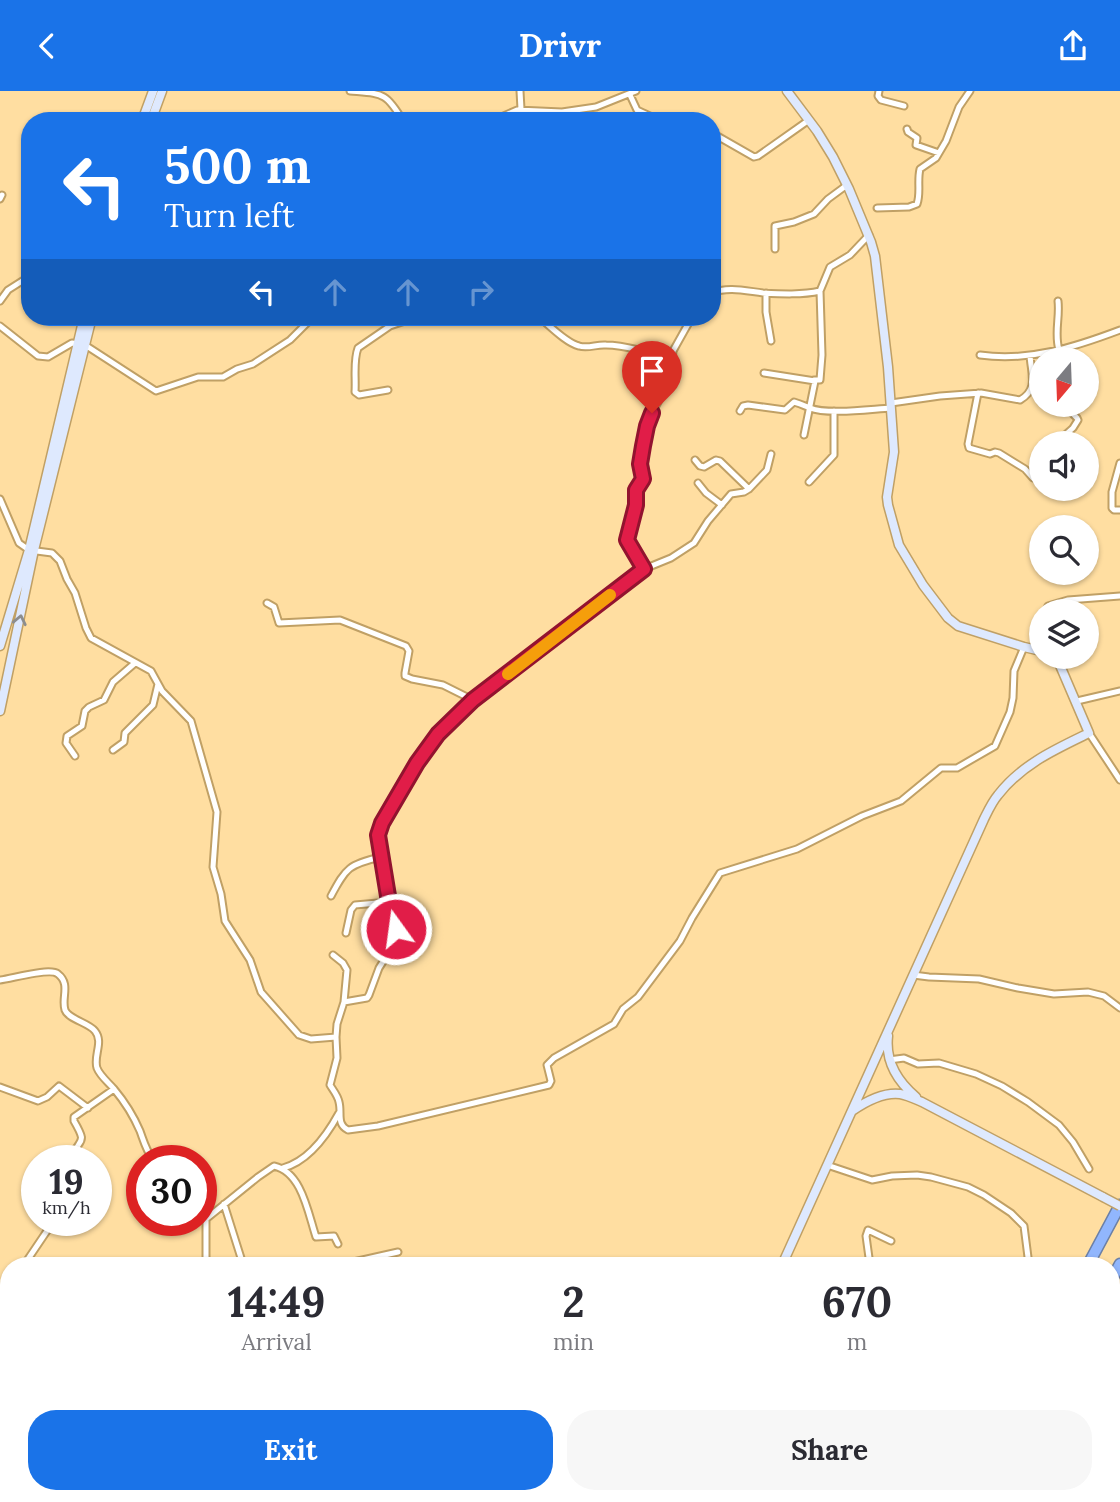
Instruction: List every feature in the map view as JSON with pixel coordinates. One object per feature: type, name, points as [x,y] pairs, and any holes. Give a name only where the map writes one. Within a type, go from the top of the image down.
[{"type":"highway","points":[[1092,1257],[1120,1205]]},
{"type":"street","points":[[145,112],[153,91]]},
{"type":"street","points":[[154,112],[162,91]]},
{"type":"street","points":[[351,91],[382,95],[397,112]]},
{"type":"street","points":[[520,91],[521,109]]},
{"type":"street","points":[[787,91],[823,141],[847,185],[869,235],[875,256],[894,452],[887,497],[899,545],[923,585],[951,622],[958,627],[1029,648]]},
{"type":"street","points":[[879,91],[878,96],[884,102],[904,106]]},
{"type":"street","points":[[877,208],[909,207],[918,204],[920,169],[933,162],[939,153],[959,107],[970,91]]},
{"type":"street","points":[[510,112],[521,109],[569,112],[601,106],[633,93],[636,110],[641,112]]},
{"type":"street","points":[[721,137],[754,157],[809,120]]},
{"type":"street","points":[[907,129],[917,138],[916,145],[939,153]]},
{"type":"street","points":[[775,249],[775,226],[814,214],[847,185]]},
{"type":"street","points":[[764,373],[820,380],[820,291],[830,267],[850,255],[869,235]]},
{"type":"street","points":[[0,301],[9,290],[21,283]]},
{"type":"street","points":[[0,285],[9,290]]},
{"type":"street","points":[[721,290],[766,293],[820,291]]},
{"type":"street","points":[[766,293],[771,341]]},
{"type":"street","points":[[1058,300],[1055,336],[1058,347]]},
{"type":"street","points":[[0,326],[37,356],[48,357],[72,343],[81,344],[156,391],[198,377],[223,377],[253,364],[290,340],[304,326]]},
{"type":"street","points":[[0,711],[32,550],[83,326]]},
{"type":"street","points":[[81,344],[88,326]]},
{"type":"street","points":[[388,390],[356,394],[355,361],[358,348],[362,344],[390,326]]},
{"type":"street","points":[[550,326],[579,346],[608,345],[672,355]]},
{"type":"street","points":[[644,569],[628,544],[636,505],[636,490],[643,479],[640,464],[647,426],[663,393],[671,369],[672,355],[687,326]]},
{"type":"street","points":[[1071,347],[1120,330]]},
{"type":"street","points":[[980,355],[1006,358],[1029,355]]},
{"type":"street","points":[[804,435],[814,380]]},
{"type":"street","points":[[740,411],[746,405],[785,410],[794,403],[834,411],[978,393],[1020,400],[1029,392]]},
{"type":"street","points":[[978,393],[969,448],[990,454],[999,453],[1029,474]]},
{"type":"street","points":[[809,482],[834,455],[834,411]]},
{"type":"street","points":[[1070,431],[1078,420],[1076,417]]},
{"type":"street","points":[[344,1002],[367,998],[381,964],[391,949],[396,929],[378,840],[379,829],[417,763],[438,734],[473,700],[644,569],[691,547],[731,494],[749,489],[767,470],[771,454]]},
{"type":"street","points":[[695,460],[705,467],[716,460],[720,461],[749,489]]},
{"type":"street","points":[[1120,463],[1112,492],[1112,507],[1114,510],[1120,510]]},
{"type":"street","points":[[698,483],[722,505]]},
{"type":"street","points":[[1,502],[19,543],[32,550],[52,553],[60,561],[91,638],[151,671],[162,691],[188,717],[193,726],[217,812],[213,867],[224,917],[250,960],[261,992],[299,1035],[311,1039],[336,1037]]},
{"type":"street","points":[[0,646],[32,550]]},
{"type":"street","points":[[1081,599],[1120,596]]},
{"type":"street","points":[[267,603],[274,607],[279,624],[340,620],[406,646],[410,651],[405,676],[443,685],[473,700]]},
{"type":"street","points":[[333,955],[343,963],[346,970],[344,1002],[336,1037],[337,1058],[330,1085],[338,1099],[342,1126],[348,1131],[549,1085],[551,1081],[547,1065],[554,1058],[614,1024],[623,1009],[638,997],[680,941],[720,873],[797,849],[862,816],[901,801],[942,768],[957,768],[995,746],[1010,712],[1014,671],[1024,647]]},
{"type":"street","points":[[75,756],[66,743],[67,736],[82,726],[87,709],[104,700],[113,682],[135,663]]},
{"type":"street","points":[[1062,669],[1089,733],[1120,780]]},
{"type":"street","points":[[113,750],[124,741],[125,733],[153,705],[158,684]]},
{"type":"street","points":[[1077,701],[1120,691]]},
{"type":"street","points":[[786,1257],[984,819],[997,796],[1016,775],[1040,757],[1089,733]]},
{"type":"street","points":[[331,896],[340,879],[352,866],[381,857]]},
{"type":"street","points":[[345,933],[355,905],[389,902]]},
{"type":"street","points":[[0,980],[52,971],[59,974],[65,984],[64,1009],[94,1029],[99,1044],[97,1067],[122,1100],[144,1145]]},
{"type":"street","points":[[913,975],[979,979],[1054,994],[1088,992],[1104,996],[1120,1008]]},
{"type":"street","points":[[888,1029],[889,1060],[897,1078],[922,1102]]},
{"type":"street","points":[[889,1060],[904,1058],[918,1064],[939,1063],[976,1074],[1002,1086],[1059,1125],[1089,1169]]},
{"type":"street","points":[[0,1087],[38,1101],[59,1086],[88,1108]]},
{"type":"street","points":[[78,1145],[82,1135],[74,1119],[114,1089]]},
{"type":"street","points":[[852,1111],[866,1102],[902,1094],[1120,1205]]},
{"type":"street","points":[[217,1208],[271,1167],[283,1168],[301,1160],[325,1137],[340,1113]]},
{"type":"street","points":[[827,1165],[872,1180],[917,1175],[968,1187],[1012,1213],[1024,1226],[1028,1257]]},
{"type":"street","points":[[283,1168],[300,1189],[316,1237],[334,1236],[338,1244]]},
{"type":"street","points":[[223,1203],[241,1257]]},
{"type":"street","points":[[869,1257],[866,1236],[868,1230],[891,1241]]},
{"type":"street","points":[[29,1257],[43,1236]]},
{"type":"street","points":[[204,1236],[205,1257]]},
{"type":"street","points":[[376,1257],[398,1252]]},
{"type":"street","points":[[1120,1447],[1120,1453]]},
{"type":"slow traffic","points":[[508,674],[610,595]]},
{"type":"route","points":[[396,929],[378,835],[382,823],[417,763],[438,734],[473,700],[644,569],[627,540],[636,505],[636,490],[643,479],[640,464],[652,413]]}]
